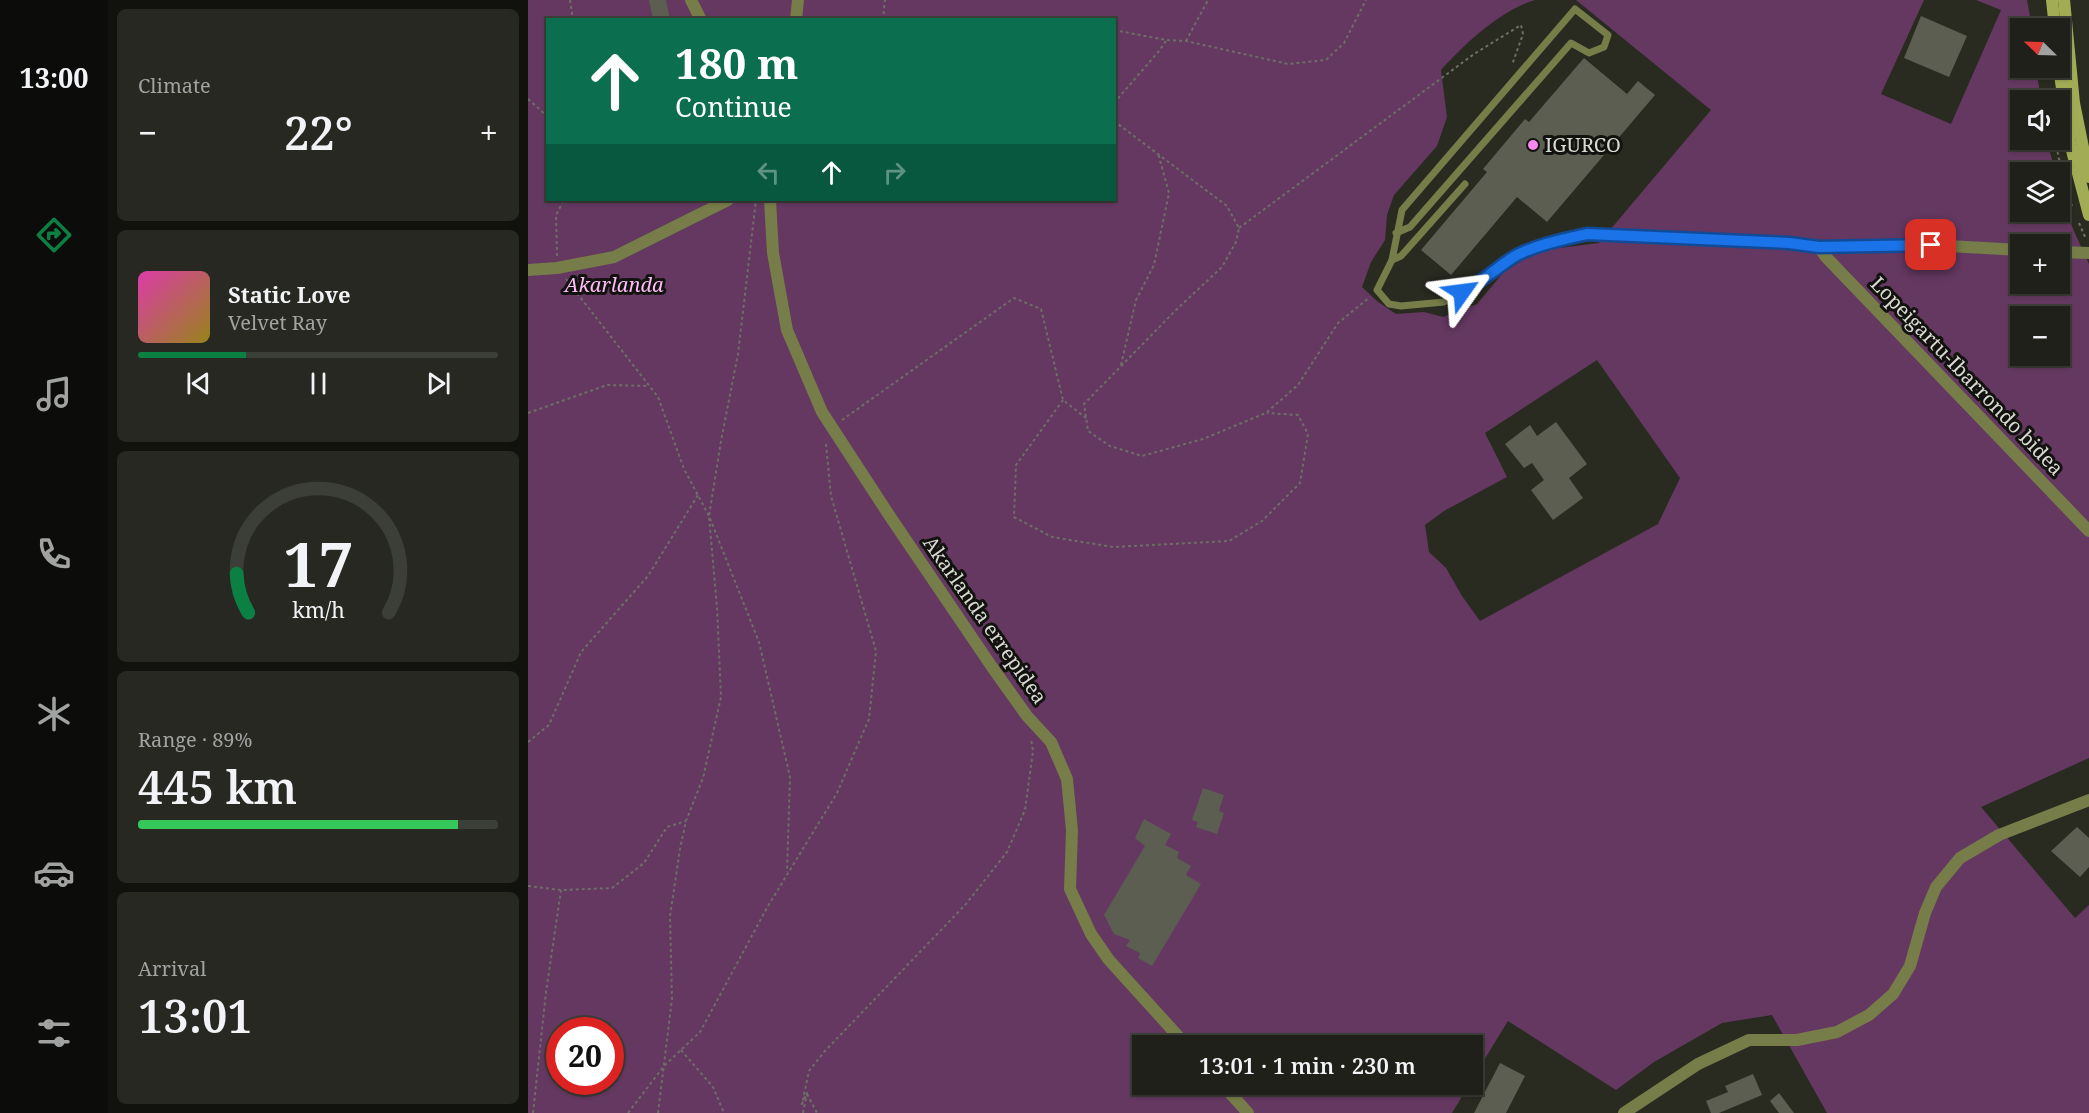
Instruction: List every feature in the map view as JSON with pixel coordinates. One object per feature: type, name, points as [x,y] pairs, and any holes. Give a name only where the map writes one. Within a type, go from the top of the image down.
[{"type":"main road","points":[[2052,0],[2054,18]]},
{"type":"main road","points":[[2064,0],[2074,103],[2089,177]]},
{"type":"main road","points":[[2060,78],[2070,142],[2089,214]]},
{"type":"street","points":[[691,0],[700,18]]},
{"type":"street","points":[[796,18],[798,0]]},
{"type":"street","points":[[528,270],[557,268],[614,257],[726,201]]},
{"type":"street","name":"Akarlanda errepidea","points":[[770,201],[773,253],[787,330],[822,412],[992,667],[1027,716],[1052,742],[1067,779],[1072,830],[1070,889],[1091,934],[1108,960],[1176,1035]]},
{"type":"street","points":[[1819,247],[1931,245],[2010,249]]},
{"type":"street","name":"Lopeigartu-Ibarrondo bidea","points":[[1819,247],[1826,257],[2089,531]]},
{"type":"street","points":[[2070,252],[2089,253]]},
{"type":"street","points":[[1624,1113],[1698,1064],[1749,1040],[1797,1040],[1837,1032],[1869,1016],[1893,994],[1910,966],[1925,913],[1936,887],[1960,858],[1999,835],[2089,800]]},
{"type":"street","points":[[1232,1095],[1248,1113]]},
{"type":"lane","points":[[1396,233],[1410,227],[1571,43],[1589,53],[1604,47],[1608,35],[1575,9],[1402,210],[1396,233],[1392,260],[1377,290],[1389,304],[1401,306],[1444,302],[1480,283],[1513,257],[1556,240],[1587,234],[1789,243],[1819,247]]},
{"type":"lane","points":[[1392,260],[1401,256],[1465,184]]},
{"type":"path","points":[[570,0],[573,18]]},
{"type":"path","points":[[883,18],[885,0]]},
{"type":"path","points":[[1186,41],[1208,0]]},
{"type":"path","points":[[1116,30],[1166,40],[1186,41],[1288,64],[1326,60],[1344,43],[1366,0]]},
{"type":"path","points":[[1239,228],[1474,54],[1521,25],[1523,34],[1503,92]]},
{"type":"path","points":[[1116,101],[1160,51],[1166,40]]},
{"type":"path","points":[[528,99],[546,115]]},
{"type":"path","points":[[1116,122],[1227,206],[1239,228],[1236,242],[1222,267],[1177,309],[1084,404],[1088,431],[1110,446],[1142,456],[1203,439],[1266,412],[1298,385],[1338,323],[1377,290]]},
{"type":"path","points":[[1121,365],[1136,300],[1154,266],[1169,193],[1158,153]]},
{"type":"path","points":[[563,201],[556,215],[557,268],[658,397],[684,469],[709,516],[759,642],[790,777],[787,875]]},
{"type":"path","points":[[658,1113],[672,999],[670,916],[680,849],[686,821],[703,778],[722,697],[709,516],[738,354],[756,201]]},
{"type":"path","points":[[628,1113],[664,1066],[700,1032],[768,906],[837,793],[868,718],[876,651],[831,496],[826,445],[832,428],[1014,298],[1041,309],[1063,400],[1086,418]]},
{"type":"path","points":[[528,413],[607,385],[649,386]]},
{"type":"path","points":[[1063,400],[1016,465],[1014,517],[1052,537],[1113,547],[1229,541],[1262,521],[1300,483],[1308,434],[1298,415],[1266,412]]},
{"type":"path","points":[[528,742],[549,725],[581,652],[648,576],[698,495]]},
{"type":"path","points":[[807,1094],[802,1104],[809,1071],[824,1052],[966,903],[1007,852],[1025,810],[1033,751],[1031,739]]},
{"type":"path","points":[[528,886],[561,890],[612,888],[644,863],[667,827],[686,821]]},
{"type":"path","points":[[533,1113],[546,992],[561,890]]},
{"type":"path","points":[[681,1050],[713,1087],[724,1113]]},
{"type":"path","points":[[803,1113],[807,1094]]},
{"type":"path","points":[[807,1094],[817,1113]]},
{"type":"green space","name":"Akarlanda","points":[[528,0],[1535,0],[1496,20],[1441,70],[1447,117],[1437,146],[1394,195],[1387,215],[1385,240],[1371,262],[1362,287],[1396,314],[1424,312],[1443,317],[1477,304],[1503,273],[1526,258],[1551,249],[1599,243],[1711,110],[1576,0],[1924,0],[1881,94],[1951,124],[2001,10],[1976,0],[2027,0],[2030,18],[2010,18],[2010,78],[2038,78],[2039,90],[2010,90],[2010,150],[2050,150],[2052,162],[2010,162],[2010,222],[2070,220],[2089,264],[2089,758],[1981,807],[2075,918],[2089,905],[2089,1113],[1827,1113],[1772,1015],[1722,1023],[1654,1062],[1616,1090],[1508,1021],[1483,1062],[1483,1035],[1132,1035],[1132,1095],[1463,1095],[1452,1113],[528,1113]],"holes":[[[1597,360],[1680,478],[1658,524],[1480,621],[1446,568],[1429,552],[1425,525],[1444,511],[1507,477],[1485,433]]]},
{"type":"building","points":[[649,0],[666,0],[670,18],[653,18]]},
{"type":"building","points":[[1921,16],[1967,36],[1949,77],[1904,58]]},
{"type":"building","name":"IGURCO","points":[[1584,58],[1627,94],[1638,81],[1655,95],[1547,222],[1517,197],[1451,275],[1421,250],[1487,172],[1483,169],[1525,119],[1529,122]]},
{"type":"building","points":[[1556,422],[1587,464],[1569,478],[1583,498],[1553,520],[1531,490],[1544,480],[1532,463],[1524,468],[1505,444],[1530,425],[1537,436]]},
{"type":"building","points":[[1203,788],[1224,795],[1219,811],[1224,813],[1217,834],[1196,827],[1198,822],[1192,820]]},
{"type":"building","points":[[1144,819],[1171,834],[1165,845],[1179,852],[1177,858],[1191,866],[1186,875],[1201,884],[1152,966],[1138,958],[1140,953],[1126,946],[1130,940],[1114,934],[1104,915],[1145,846],[1135,838]]},
{"type":"building","points":[[2077,827],[2089,838],[2089,867],[2080,877],[2051,851]]},
{"type":"building","points":[[1500,1063],[1525,1076],[1506,1113],[1474,1113]]},
{"type":"building","points":[[1753,1074],[1762,1095],[1719,1113],[1711,1113],[1706,1101],[1728,1092],[1725,1086]]},
{"type":"building","points":[[1779,1093],[1794,1113],[1779,1113],[1770,1101]]},
{"type":"place","name":"IGURCO","points":[[1533,145]]},
{"type":"route","points":[[1462,292],[1480,283],[1513,257],[1556,240],[1587,234],[1702,238],[1819,247],[1931,245]]}]
